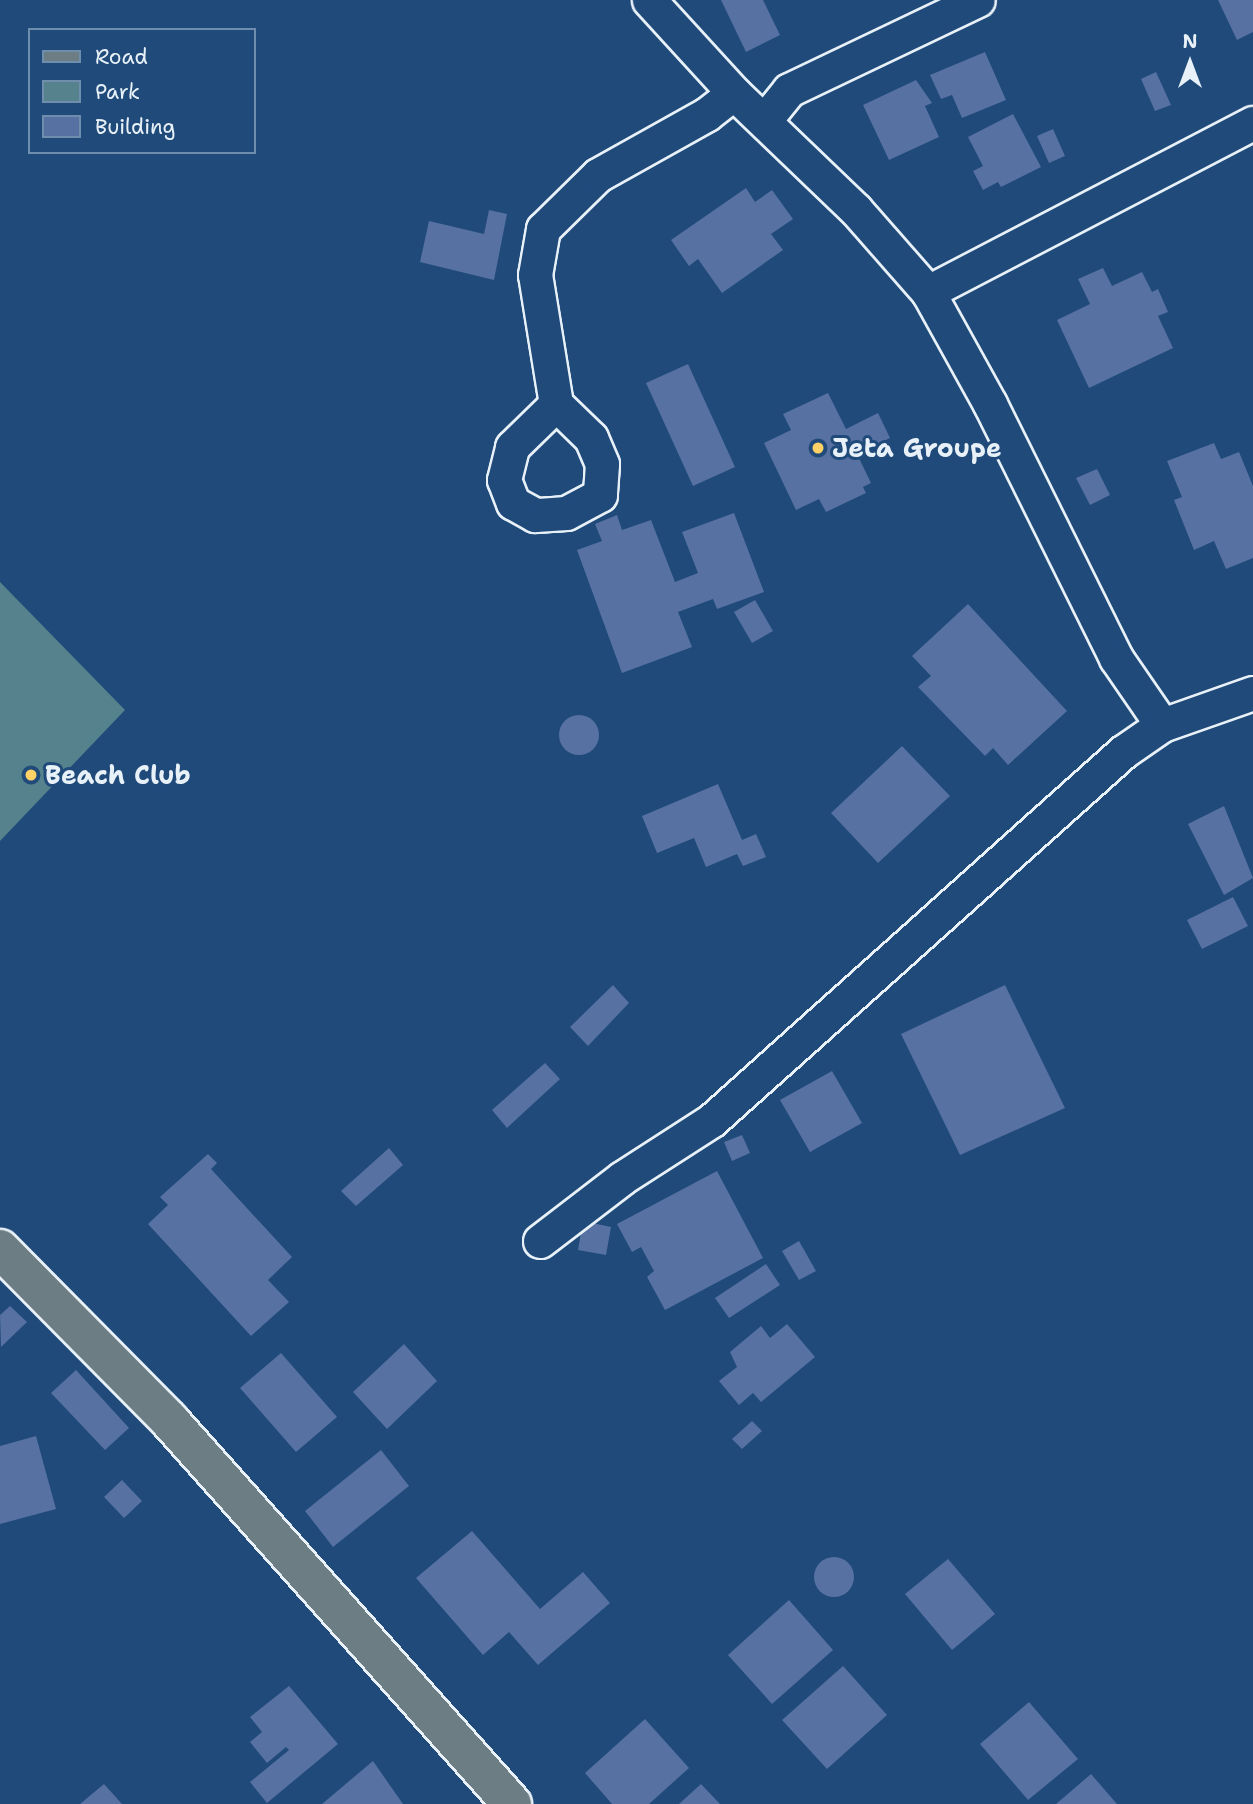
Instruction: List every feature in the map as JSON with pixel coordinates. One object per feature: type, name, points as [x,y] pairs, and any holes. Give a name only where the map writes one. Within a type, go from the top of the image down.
[{"type":"main road","points":[[0,1249],[169,1420],[512,1804]]},
{"type":"street","points":[[649,0],[734,93],[856,210],[928,292],[990,404],[1116,658],[1162,725]]},
{"type":"street","points":[[764,121],[789,90],[978,0]]},
{"type":"street","points":[[556,404],[535,275],[543,229],[598,175],[707,114],[734,93]]},
{"type":"street","points":[[928,292],[1253,123]]},
{"type":"street","points":[[540,1241],[622,1178],[712,1120],[950,911],[1084,785],[1162,725],[1253,694]]},
{"type":"green space","name":"Beach Club","points":[[0,582],[125,710],[0,841]]},
{"type":"building","points":[[721,0],[763,0],[780,35],[746,52]]},
{"type":"building","points":[[1218,0],[1253,0],[1253,32],[1237,40]]},
{"type":"building","points":[[985,52],[1006,100],[962,118],[952,95],[941,99],[930,75]]},
{"type":"building","points":[[1156,72],[1171,105],[1155,111],[1141,79]]},
{"type":"building","points":[[916,80],[932,103],[925,106],[939,137],[889,160],[863,105]]},
{"type":"building","points":[[1013,114],[1041,167],[1001,187],[998,182],[983,190],[973,171],[983,166],[968,137]]},
{"type":"building","points":[[1053,129],[1065,156],[1049,163],[1037,136]]},
{"type":"building","points":[[746,188],[755,202],[772,190],[793,219],[771,234],[783,250],[722,293],[698,259],[689,266],[671,240]]},
{"type":"building","points":[[489,210],[507,214],[494,280],[420,262],[429,221],[484,234]]},
{"type":"building","points":[[1103,268],[1112,286],[1142,272],[1152,292],[1158,289],[1168,312],[1158,316],[1173,348],[1089,388],[1057,320],[1090,304],[1078,279]]},
{"type":"building","points":[[688,364],[735,467],[693,486],[646,383]]},
{"type":"building","name":"Jeta Groupe","points":[[828,393],[846,429],[878,413],[890,438],[857,454],[871,483],[863,487],[866,493],[826,512],[819,499],[796,510],[764,443],[791,430],[783,414]]},
{"type":"building","points":[[1214,443],[1221,459],[1239,452],[1253,486],[1253,558],[1226,569],[1214,541],[1194,550],[1174,500],[1182,497],[1167,461]]},
{"type":"building","points":[[1097,469],[1110,495],[1090,505],[1076,478]]},
{"type":"building","points":[[734,513],[764,592],[717,609],[713,599],[678,612],[692,647],[622,673],[577,550],[602,541],[595,524],[617,515],[622,530],[651,520],[675,582],[698,573],[682,532]]},
{"type":"building","points":[[755,600],[773,631],[752,643],[734,612]]},
{"type":"building","points":[[968,604],[1067,711],[1008,765],[993,748],[985,756],[918,687],[931,676],[912,656]]},
{"type":"building","points":[[579,715],[587,716],[593,721],[598,727],[598,743],[593,749],[587,754],[579,755],[571,754],[565,749],[560,743],[559,735],[560,727],[565,721],[571,716]]},
{"type":"building","points":[[902,746],[950,796],[878,863],[831,813]]},
{"type":"building","points":[[718,784],[742,840],[756,834],[766,857],[743,866],[737,854],[706,867],[694,838],[657,853],[642,816]]},
{"type":"building","points":[[1224,806],[1253,878],[1224,895],[1188,824]]},
{"type":"building","points":[[1233,897],[1248,926],[1202,949],[1187,920]]},
{"type":"building","points":[[613,985],[629,1003],[588,1046],[570,1027]]},
{"type":"building","points":[[1005,985],[1065,1108],[960,1155],[901,1034]]},
{"type":"building","points":[[545,1063],[560,1079],[507,1128],[492,1110]]},
{"type":"building","points":[[832,1071],[862,1123],[810,1152],[780,1100]]},
{"type":"building","points":[[742,1135],[750,1153],[732,1161],[724,1142]]},
{"type":"building","points":[[389,1148],[403,1165],[356,1206],[341,1191]]},
{"type":"building","points":[[208,1154],[217,1163],[211,1169],[292,1257],[268,1280],[289,1302],[251,1336],[148,1224],[168,1205],[160,1197]]},
{"type":"building","points":[[717,1171],[763,1258],[665,1310],[647,1277],[654,1271],[641,1247],[632,1252],[617,1224]]},
{"type":"building","points":[[583,1221],[611,1227],[606,1255],[578,1250]]},
{"type":"building","points":[[799,1241],[816,1271],[799,1280],[782,1251]]},
{"type":"building","points":[[766,1264],[780,1285],[729,1318],[715,1298]]},
{"type":"building","points":[[10,1306],[27,1322],[1,1347],[0,1315]]},
{"type":"building","points":[[787,1324],[815,1357],[761,1402],[753,1393],[739,1405],[719,1381],[737,1367],[730,1352],[761,1326],[770,1338]]},
{"type":"building","points":[[404,1344],[437,1381],[387,1429],[353,1392]]},
{"type":"building","points":[[281,1353],[337,1417],[296,1452],[240,1388]]},
{"type":"building","points":[[76,1370],[129,1428],[105,1450],[51,1393]]},
{"type":"building","points":[[752,1421],[762,1431],[742,1449],[732,1439]]},
{"type":"building","points":[[36,1436],[56,1509],[0,1524],[0,1446]]},
{"type":"building","points":[[381,1450],[409,1486],[333,1547],[305,1511]]},
{"type":"building","points":[[122,1480],[142,1501],[124,1518],[104,1497]]},
{"type":"building","points":[[472,1531],[540,1609],[583,1572],[610,1603],[538,1665],[509,1632],[483,1655],[416,1578]]},
{"type":"building","points":[[834,1557],[842,1558],[848,1563],[853,1569],[853,1585],[848,1591],[842,1596],[834,1597],[826,1596],[820,1591],[815,1585],[814,1577],[815,1569],[820,1563],[826,1558]]},
{"type":"building","points":[[948,1559],[995,1614],[952,1650],[905,1594]]},
{"type":"building","points":[[789,1600],[833,1650],[772,1704],[728,1655]]},
{"type":"building","points":[[843,1666],[887,1715],[827,1769],[782,1720]]},
{"type":"building","points":[[289,1686],[338,1744],[267,1803],[250,1782],[289,1750],[286,1747],[267,1763],[250,1742],[262,1732],[250,1717]]},
{"type":"building","points":[[1029,1702],[1078,1759],[1028,1800],[980,1744]]},
{"type":"building","points":[[645,1719],[689,1768],[649,1804],[612,1804],[585,1773]]},
{"type":"building","points":[[373,1761],[403,1804],[322,1804]]},
{"type":"building","points":[[1091,1774],[1117,1804],[1056,1804]]},
{"type":"building","points":[[104,1784],[122,1804],[80,1804]]},
{"type":"building","points":[[701,1784],[720,1804],[679,1804]]},
{"type":"place","name":"Jeta Groupe","points":[[818,448]]},
{"type":"place","name":"Beach Club","points":[[31,775]]}]
